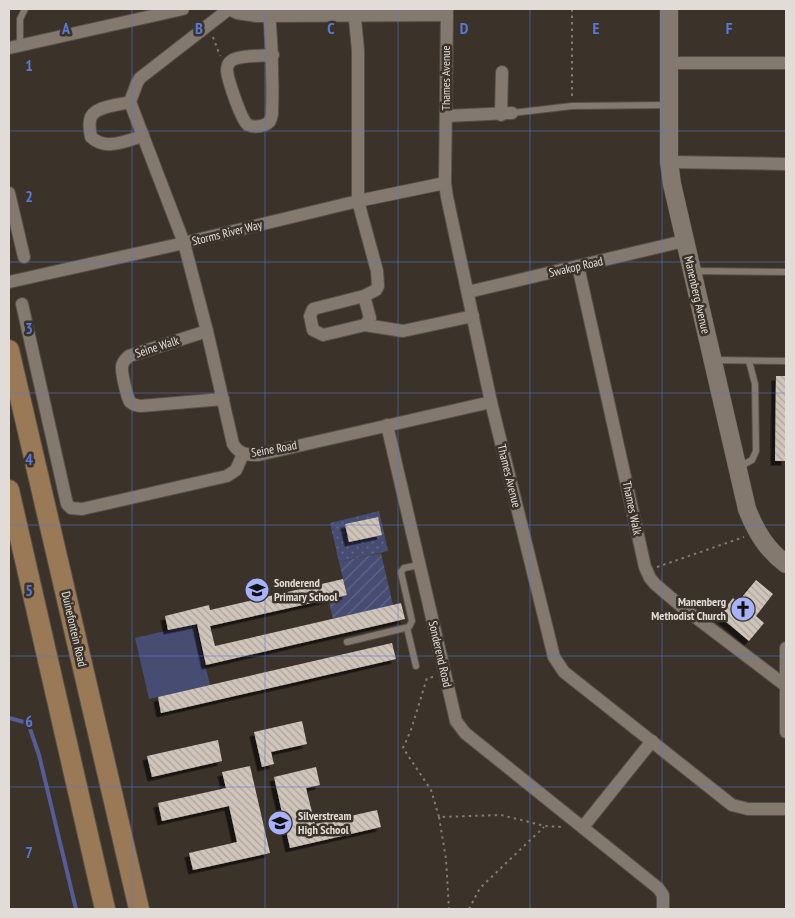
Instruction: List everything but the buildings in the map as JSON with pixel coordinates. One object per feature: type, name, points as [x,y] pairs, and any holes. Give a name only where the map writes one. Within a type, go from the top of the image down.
[{"type":"main road","name":"Duinefontein Road","points":[[9,350],[136,909]]},
{"type":"main road","points":[[9,490],[105,909]]},
{"type":"street","points":[[14,47],[183,9]]},
{"type":"street","points":[[143,136],[112,145],[102,144],[91,137],[90,120],[92,114],[97,110],[130,102],[140,78],[230,9],[246,16],[269,12],[447,12]]},
{"type":"street","name":"Manenberg Avenue","points":[[669,9],[669,162],[684,241],[747,509],[753,524],[768,547],[786,564]]},
{"type":"street","points":[[269,12],[273,55],[272,114],[270,122],[260,126],[248,125],[244,120],[228,77],[228,65],[236,58],[273,55]]},
{"type":"street","name":"Thames Avenue","points":[[447,12],[445,183],[491,402],[554,657],[564,672],[732,805],[748,809],[786,809]]},
{"type":"street","points":[[354,13],[358,50],[358,201],[372,251],[378,282],[376,290],[364,296],[313,309],[310,316],[314,330],[322,335],[365,325],[403,331],[473,316]]},
{"type":"street","points":[[669,63],[786,63]]},
{"type":"street","points":[[446,116],[507,114],[502,72]]},
{"type":"street","name":"Seine Road","points":[[130,102],[184,243],[207,331],[233,444],[237,450],[243,454],[258,454],[491,402]]},
{"type":"street","points":[[669,162],[786,164]]},
{"type":"street","name":"Storms River Way","points":[[9,282],[184,243],[358,201],[445,183]]},
{"type":"street","points":[[9,193],[24,257]]},
{"type":"street","name":"Swakop Road","points":[[468,292],[684,241]]},
{"type":"street","name":"Thames Walk","points":[[578,266],[647,571],[655,584],[682,607],[786,686]]},
{"type":"street","points":[[364,296],[370,318],[365,325]]},
{"type":"street","points":[[22,304],[67,504],[71,508],[82,509],[227,476],[236,470],[243,454]]},
{"type":"street","name":"Seine Walk","points":[[207,331],[129,356],[122,365],[128,398],[136,406],[223,399]]},
{"type":"street","name":"Sonderend Road","points":[[387,425],[456,721],[465,734],[658,888],[663,896],[663,909]]},
{"type":"street","points":[[786,648],[786,732]]},
{"type":"street","points":[[582,828],[652,741]]},
{"type":"lane","points":[[14,47],[20,19],[25,9]]},
{"type":"lane","points":[[507,114],[572,106],[669,105]]},
{"type":"lane","points":[[691,271],[786,272]]},
{"type":"lane","points":[[712,360],[786,362]]},
{"type":"lane","points":[[737,468],[752,460],[756,451],[755,384],[749,361]]},
{"type":"lane","points":[[347,642],[407,628],[411,625],[412,621],[401,572],[404,568],[419,565]]},
{"type":"lane","points":[[407,628],[416,666]]},
{"type":"path","points":[[572,9],[572,106]]},
{"type":"path","points":[[208,24],[220,56],[228,65]]},
{"type":"path","points":[[647,571],[749,535]]},
{"type":"path","points":[[445,675],[427,678],[411,730],[403,748],[431,790],[439,818],[446,859],[449,909]]},
{"type":"path","points":[[439,818],[501,815],[544,826],[582,828]]},
{"type":"path","points":[[469,909],[480,888],[544,826]]},
{"type":"shaded area","points":[[379,511],[388,551],[339,562],[330,523]],"holes":[[[378,517],[382,535],[349,542],[345,524]]]},
{"type":"shaded area","points":[[381,553],[393,605],[333,619],[328,599],[347,594],[339,562]]},
{"type":"shaded area","points":[[195,624],[210,685],[149,699],[135,638]]},
{"type":"waterway","points":[[9,718],[28,723],[39,755],[76,909]]},
{"type":"place","name":"Sonderend Primary School","points":[[257,590]]},
{"type":"place","name":"Manenberg Methodist Church","points":[[743,609]]},
{"type":"place","name":"Silverstream High School","points":[[280,823]]}]
